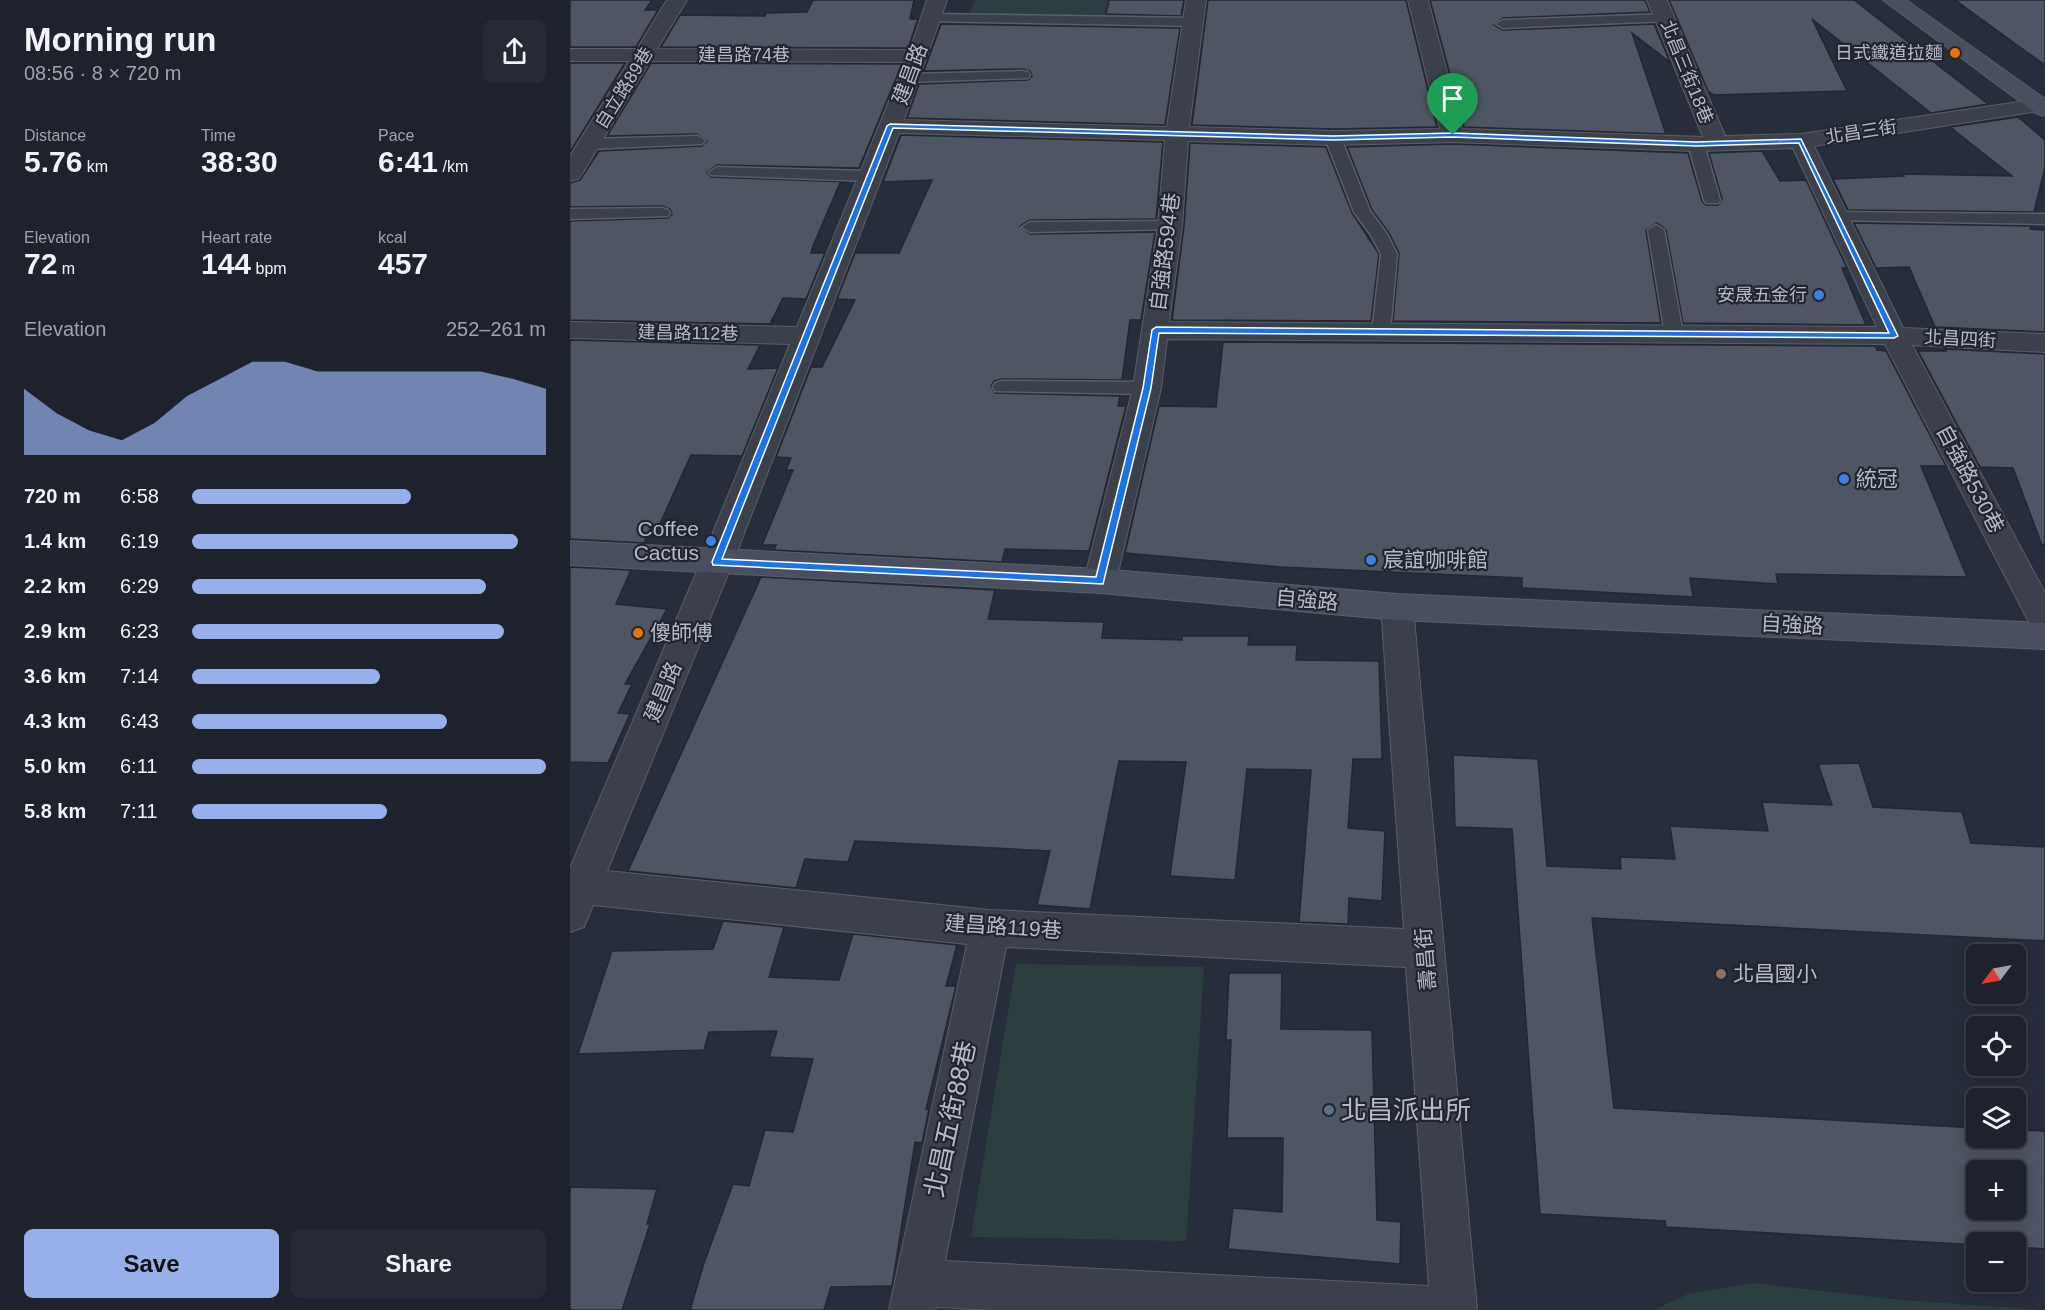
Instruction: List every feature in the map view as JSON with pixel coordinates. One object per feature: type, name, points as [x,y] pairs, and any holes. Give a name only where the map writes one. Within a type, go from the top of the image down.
[{"type":"street","name":"自立路89巷","points":[[570,174],[676,0]]},
{"type":"street","name":"自強路594巷","points":[[1100,581],[1147,388],[1170,226],[1177,134],[1196,0]]},
{"type":"street","points":[[1418,0],[1453,135]]},
{"type":"street","points":[[1893,0],[2042,106]]},
{"type":"street","name":"建昌路","points":[[574,895],[717,562],[914,67],[934,9]]},
{"type":"street","name":"北昌三街18巷","points":[[1661,9],[1706,144]]},
{"type":"street","name":"建昌路74巷","points":[[570,55],[645,54],[914,67]]},
{"type":"street","name":"北昌三街","points":[[890,126],[1333,138],[1453,135],[1706,144],[1801,141],[2042,106]]},
{"type":"street","name":"自強路530巷","points":[[1801,141],[1894,336],[2045,623]]},
{"type":"street","name":"建昌路112巷","points":[[570,330],[807,336]]},
{"type":"street","name":"北昌四街","points":[[1156,330],[1894,336],[2045,343]]},
{"type":"street","name":"自強路","points":[[570,553],[1100,581],[1397,608],[2045,636]]},
{"type":"street","name":"壽昌街","points":[[1397,608],[1454,1310]]},
{"type":"street","name":"建昌路119巷","points":[[574,895],[990,928],[1425,949]]},
{"type":"street","name":"北昌五街88巷","points":[[914,1297],[990,928]]},
{"type":"street","points":[[914,1297],[1446,1310]]},
{"type":"lane","points":[[934,9],[1193,22]]},
{"type":"lane","points":[[1503,24],[1661,9]]},
{"type":"lane","points":[[914,67],[1023,75]]},
{"type":"lane","points":[[1333,138],[1362,212],[1379,234],[1389,254],[1382,332]]},
{"type":"lane","points":[[590,144],[697,141]]},
{"type":"lane","points":[[1706,144],[1712,200]]},
{"type":"lane","points":[[717,172],[870,176]]},
{"type":"lane","points":[[570,214],[662,213]]},
{"type":"lane","points":[[1836,218],[2045,219]]},
{"type":"lane","points":[[1030,227],[1170,226]]},
{"type":"lane","points":[[1656,230],[1674,334]]},
{"type":"lane","points":[[1002,387],[1147,388]]},
{"type":"shaded area","points":[[975,0],[1180,0],[1176,20],[969,16]]},
{"type":"shaded area","points":[[1016,964],[1204,967],[1186,1241],[971,1237]]},
{"type":"shaded area","points":[[1753,1283],[1900,1300],[2045,1310],[1654,1310],[1688,1294]]},
{"type":"building","points":[[570,0],[652,0],[645,10],[658,10],[636,47],[570,47]]},
{"type":"building","points":[[813,0],[914,0],[910,19],[918,19],[908,48],[661,47],[680,15],[765,16],[766,13],[807,12]]},
{"type":"building","points":[[1109,0],[1184,0],[1181,16],[1106,14]]},
{"type":"building","points":[[1208,0],[1406,0],[1437,127],[1333,129],[1192,125]]},
{"type":"building","points":[[1430,0],[1645,0],[1650,12],[1503,18],[1494,25],[1503,30],[1654,24],[1670,62],[1632,33],[1666,134],[1464,127]]},
{"type":"building","points":[[1669,0],[1854,0],[1988,104],[1931,113],[1812,19],[1847,91],[1714,95],[1708,91]]},
{"type":"building","points":[[1955,0],[2045,0],[2045,65],[2017,45]]},
{"type":"building","points":[[941,24],[1180,28],[1165,125],[907,118],[919,84],[1028,80],[1032,76],[1030,71],[1023,69],[924,71]]},
{"type":"building","points":[[570,63],[625,63],[570,152]]},
{"type":"building","points":[[651,63],[902,64],[859,168],[717,165],[707,172],[711,177],[849,182],[840,183],[813,246],[811,253],[825,253],[806,299],[783,298],[770,324],[570,320],[570,221],[668,218],[672,214],[670,209],[662,206],[570,207],[570,183],[580,180],[599,151],[702,146],[707,141],[697,134],[607,136]]},
{"type":"building","points":[[2018,117],[2045,140],[2045,167],[2034,212],[1848,210],[1833,179],[1904,176],[1903,174],[2012,176],[1950,127]]},
{"type":"building","points":[[901,135],[1163,142],[1156,219],[1030,220],[1020,226],[1030,234],[1155,232],[1141,320],[1130,320],[1122,380],[1002,379],[994,381],[991,386],[995,393],[1120,396],[1118,406],[1126,406],[1089,551],[1005,549],[1002,562],[774,550],[776,545],[762,545],[793,470],[786,470],[791,458],[776,457],[811,367],[822,367],[855,300],[837,299],[855,253],[899,253],[932,180],[883,182]]},
{"type":"building","points":[[1190,143],[1326,147],[1352,213],[1379,254],[1371,321],[1172,320],[1184,226]]},
{"type":"building","points":[[1453,144],[1688,153],[1702,201],[1706,205],[1718,205],[1722,199],[1709,153],[1762,151],[1780,181],[1806,180],[1847,268],[1842,268],[1866,325],[1683,323],[1666,230],[1657,223],[1646,230],[1661,323],[1393,321],[1399,253],[1389,233],[1372,210],[1347,147]]},
{"type":"building","points":[[1854,223],[2031,226],[2030,229],[2045,230],[2045,332],[1935,327],[1909,267],[1876,268]]},
{"type":"building","points":[[570,340],[760,345],[748,369],[778,368],[742,456],[691,455],[659,526],[652,526],[644,543],[570,539]]},
{"type":"building","points":[[1223,342],[1875,346],[1877,350],[1886,351],[1946,466],[1921,466],[1967,577],[1776,574],[1778,584],[1690,578],[1693,597],[1522,588],[1522,578],[1280,567],[1125,553],[1159,406],[1216,407]]},
{"type":"building","points":[[1945,349],[2045,354],[2045,544],[2042,545],[2013,468],[1980,467],[1918,351],[1946,351]]},
{"type":"building","points":[[570,567],[631,570],[616,604],[667,609],[625,684],[632,684],[618,713],[630,714],[608,763],[570,762]]},
{"type":"building","points":[[761,577],[995,590],[988,619],[1104,622],[1102,638],[1182,640],[1182,636],[1249,636],[1248,645],[1297,645],[1296,660],[1379,661],[1382,759],[1353,759],[1348,828],[1385,831],[1382,901],[1349,898],[1348,924],[1299,922],[1311,770],[1247,769],[1235,880],[1170,876],[1186,762],[1119,761],[1090,909],[1037,905],[1050,851],[855,841],[848,862],[805,859],[796,888],[628,871]]},
{"type":"building","points":[[1453,755],[1538,759],[1547,866],[1621,869],[1620,857],[1675,859],[1670,826],[1768,831],[1762,802],[1832,805],[1818,764],[1859,763],[1873,807],[1962,812],[1971,843],[2045,847],[2045,941],[1592,918],[1614,1108],[1966,1127],[1966,1148],[2026,1148],[2026,1130],[2045,1131],[2045,1249],[2026,1248],[2026,1232],[1966,1232],[1966,1244],[1666,1227],[1665,1221],[1540,1214],[1512,829],[1455,827]]},
{"type":"building","points":[[723,921],[784,927],[769,977],[839,980],[853,934],[957,945],[946,986],[956,986],[926,1109],[929,1109],[922,1143],[915,1142],[892,1286],[831,1287],[824,1310],[690,1310],[704,1263],[733,1184],[749,1186],[765,1130],[793,1132],[813,1059],[769,1057],[777,1031],[709,1032],[704,1050],[578,1054],[612,951],[713,949]]},
{"type":"building","points":[[1229,973],[1282,973],[1281,1029],[1372,1030],[1377,1220],[1401,1222],[1400,1264],[1228,1249],[1233,1208],[1282,1212],[1283,1138],[1227,1138],[1231,1040],[1226,1040]]},
{"type":"building","points":[[570,1187],[657,1189],[647,1224],[650,1224],[622,1310],[570,1310]]},
{"type":"place","name":"日式鐵道拉麵","points":[[1955,53]]},
{"type":"place","name":"安晟五金行","points":[[1819,295]]},
{"type":"place","name":"統冠","points":[[1844,479]]},
{"type":"place","name":"Coffee Cactus","points":[[711,541]]},
{"type":"place","name":"宸誼咖啡館","points":[[1371,560]]},
{"type":"place","name":"傻師傅","points":[[638,633]]},
{"type":"place","name":"北昌國小","points":[[1721,974]]},
{"type":"place","name":"北昌派出所","points":[[1329,1110]]},
{"type":"route","points":[[890,126],[1333,138],[1453,135],[1696,144],[1801,141],[1894,336],[1156,330],[1147,388],[1100,581],[717,562],[890,126]]}]
